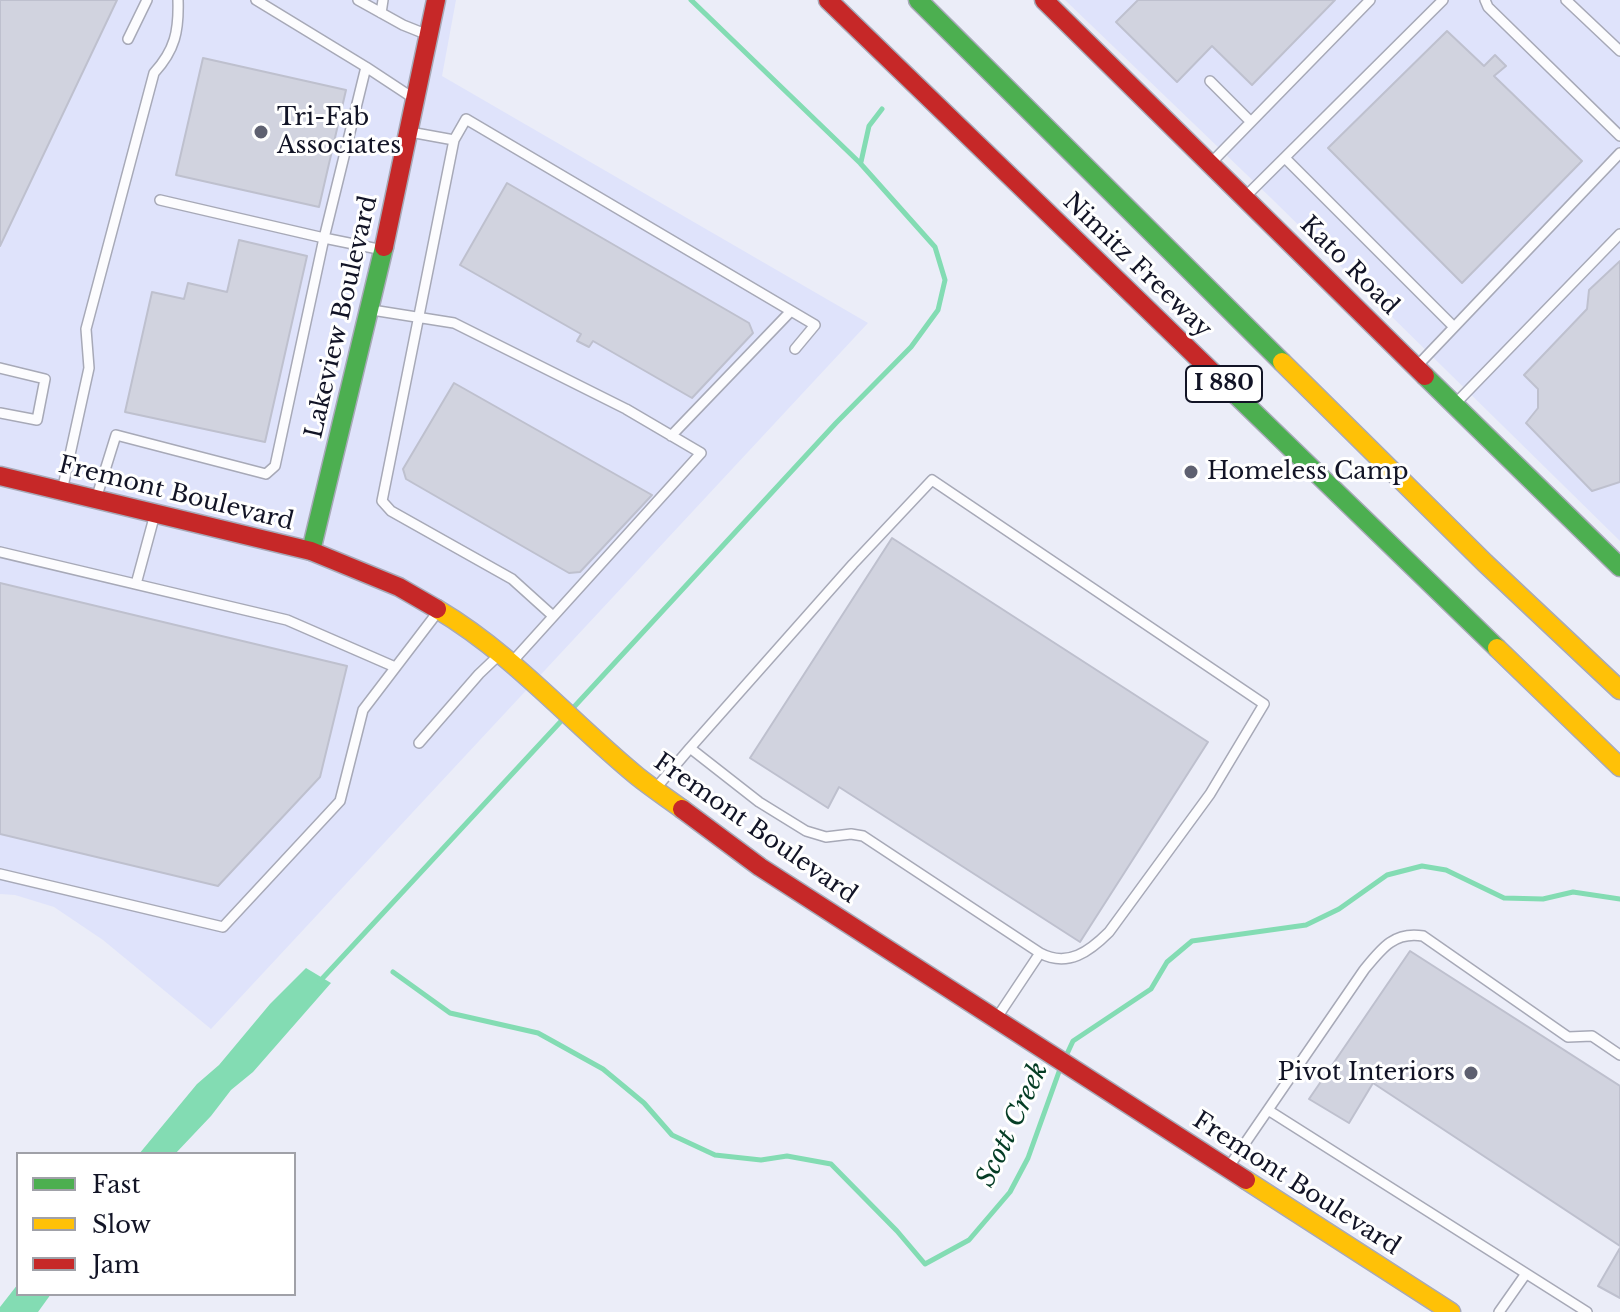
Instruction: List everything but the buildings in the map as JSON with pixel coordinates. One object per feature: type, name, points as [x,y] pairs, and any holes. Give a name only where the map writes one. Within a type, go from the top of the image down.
[{"type":"main road","name":"Lakeview Boulevard","points":[[311,551],[383,250],[436,0]]},
{"type":"main road","name":"Nimitz Freeway","points":[[828,0],[1620,767]]},
{"type":"main road","name":"Nimitz Freeway","points":[[918,0],[1473,551],[1620,690]]},
{"type":"main road","name":"Kato Road","points":[[1044,0],[1620,567]]},
{"type":"main road","name":"Fremont Boulevard","points":[[0,476],[311,551],[359,568],[440,610],[507,657],[637,776],[760,867],[1451,1312]]},
{"type":"lane","points":[[128,39],[147,0]]},
{"type":"lane","points":[[62,491],[89,368],[86,329],[154,73],[170,55],[179,20],[178,0]]},
{"type":"lane","points":[[256,0],[415,100]]},
{"type":"lane","points":[[358,0],[428,35]]},
{"type":"lane","points":[[381,13],[383,0]]},
{"type":"lane","points":[[1210,164],[1370,0]]},
{"type":"lane","points":[[1245,198],[1443,0]]},
{"type":"lane","points":[[1485,0],[1488,7],[1620,136]]},
{"type":"lane","points":[[1566,0],[1620,51]]},
{"type":"lane","points":[[96,499],[116,435],[266,474],[275,466],[324,238],[366,67]]},
{"type":"lane","points":[[1210,81],[1251,122]]},
{"type":"lane","points":[[553,616],[512,579],[391,511],[382,501],[454,140],[466,119],[815,325],[795,349]]},
{"type":"lane","points":[[408,132],[454,140]]},
{"type":"lane","points":[[1416,367],[1620,153]]},
{"type":"lane","points":[[1285,158],[1454,327]]},
{"type":"lane","points":[[160,200],[383,250]]},
{"type":"lane","points":[[1454,404],[1620,234]]},
{"type":"lane","points":[[369,310],[454,323],[626,409],[701,453],[553,616],[507,657],[479,674],[419,743]]},
{"type":"lane","points":[[671,436],[791,311]]},
{"type":"lane","points":[[0,368],[45,379],[37,420],[0,413]]},
{"type":"lane","points":[[655,790],[690,748],[853,564],[932,480],[1264,704],[1210,794],[1109,932],[1092,949],[1059,960],[1040,953],[863,836],[826,837],[806,831],[759,802],[690,748]]},
{"type":"lane","points":[[136,584],[155,513]]},
{"type":"lane","points":[[0,552],[287,620],[395,667]]},
{"type":"lane","points":[[0,874],[223,927],[340,801],[363,710],[440,610]]},
{"type":"lane","points":[[1228,1168],[1364,970],[1383,946],[1408,934],[1423,936],[1568,1037],[1592,1036],[1620,1055]]},
{"type":"lane","points":[[996,1019],[1040,953]]},
{"type":"lane","points":[[1268,1110],[1587,1312]]},
{"type":"lane","points":[[1499,1312],[1525,1275]]},
{"type":"shaded area","points":[[0,0],[456,0],[442,76],[868,323],[211,1029],[103,940],[54,907],[15,895],[0,894]]},
{"type":"shaded area","points":[[1065,0],[1620,0],[1620,541],[1271,198]]},
{"type":"shaded area","points":[[306,968],[331,983],[177,1152],[141,1152],[197,1084],[219,1065],[270,1004]]},
{"type":"shaded area","points":[[16,1287],[16,1296],[50,1296],[38,1312],[0,1312],[0,1307]]},
{"type":"waterway","points":[[573,708],[836,423],[911,347],[938,310],[945,280],[935,247],[860,163],[691,0]]},
{"type":"waterway","points":[[861,162],[869,126],[882,109]]},
{"type":"waterway","points":[[320,981],[564,718]]},
{"type":"waterway","name":"Scott Creek","points":[[1066,1056],[1073,1041],[1151,989],[1167,962],[1192,941],[1306,925],[1339,909],[1387,875],[1422,866],[1446,870],[1504,898],[1543,899],[1573,892],[1620,899]]},
{"type":"waterway","name":"Scott Creek","points":[[393,972],[450,1013],[538,1033],[603,1069],[644,1103],[672,1135],[715,1155],[761,1160],[787,1156],[831,1164],[925,1264],[969,1240],[1010,1192],[1028,1158],[1060,1069]]},
{"type":"traffic: fast","points":[[918,0],[1282,362]]},
{"type":"traffic: fast","points":[[311,551],[384,247]]},
{"type":"traffic: fast","points":[[1425,376],[1620,567]]},
{"type":"traffic: fast","points":[[1235,394],[1497,648]]},
{"type":"traffic: slow","points":[[1282,362],[1485,563],[1620,690]]},
{"type":"traffic: slow","points":[[437,609],[491,646],[612,755],[682,809]]},
{"type":"traffic: slow","points":[[1497,648],[1620,767]]},
{"type":"traffic: slow","points":[[1246,1180],[1451,1312]]},
{"type":"traffic: jam","points":[[384,247],[436,0]]},
{"type":"traffic: jam","points":[[828,0],[1235,394]]},
{"type":"traffic: jam","points":[[1044,0],[1425,376]]},
{"type":"traffic: jam","points":[[0,476],[311,551],[399,587],[437,609]]},
{"type":"traffic: jam","points":[[682,809],[760,867],[1246,1180]]},
{"type":"place","name":"Tri-Fab Associates","points":[[261,132]]},
{"type":"place","name":"Homeless Camp","points":[[1191,472]]},
{"type":"place","name":"Pivot Interiors","points":[[1471,1073]]}]
